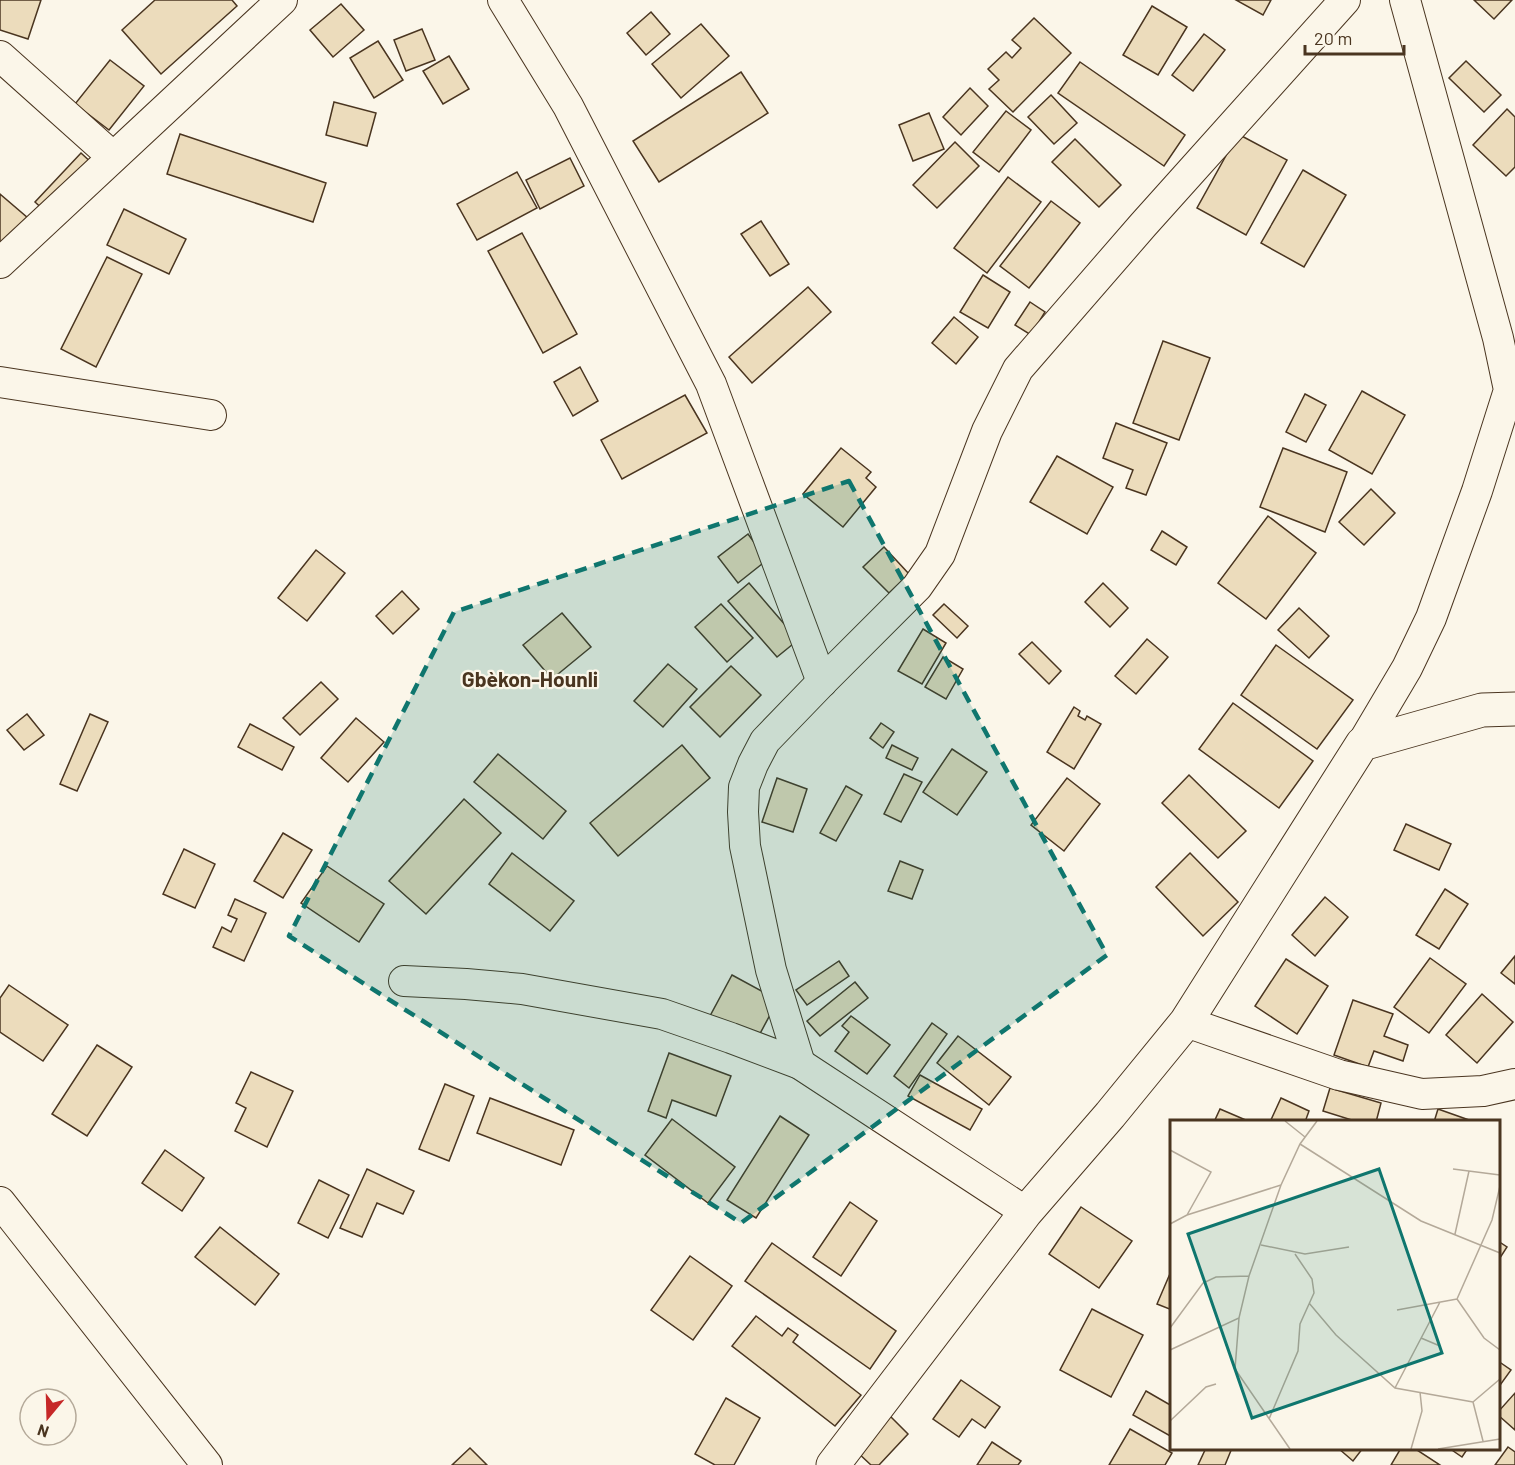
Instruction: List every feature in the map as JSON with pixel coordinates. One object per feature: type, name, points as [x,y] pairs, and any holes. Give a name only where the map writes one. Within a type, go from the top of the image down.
[{"type":"street","points":[[0,263],[282,0]]},
{"type":"street","points":[[503,0],[568,106],[711,384],[822,682]]},
{"type":"street","points":[[800,1064],[771,970],[745,846],[744,787],[753,764],[765,741],[917,587],[940,554],[987,431],[1018,369],[1143,225],[1345,0]]},
{"type":"street","points":[[833,1465],[1026,1212],[1186,1022],[1362,744],[1407,668],[1431,618],[1477,491],[1509,390],[1498,338],[1405,0]]},
{"type":"street","points":[[0,56],[113,157]]},
{"type":"street","points":[[0,382],[211,415]]},
{"type":"street","points":[[1362,744],[1482,710],[1515,709]]},
{"type":"street","points":[[404,981],[522,989],[663,1014],[800,1064],[1026,1212]]},
{"type":"street","points":[[1186,1022],[1339,1075],[1422,1094],[1483,1091],[1515,1084]]},
{"type":"street","points":[[0,1202],[207,1465]]},
{"type":"highlighted area","points":[[849,481],[1107,955],[741,1223],[289,936],[454,612]]},
{"type":"building","points":[[0,0],[41,0],[28,39],[0,30]]},
{"type":"building","points":[[155,0],[232,0],[237,6],[161,74],[122,30]]},
{"type":"building","points":[[1236,0],[1271,0],[1263,15]]},
{"type":"building","points":[[1474,0],[1512,0],[1494,19]]},
{"type":"building","points":[[341,4],[364,30],[333,57],[310,30]]},
{"type":"building","points":[[1152,6],[1187,27],[1158,75],[1123,55]]},
{"type":"building","points":[[651,12],[670,34],[646,55],[627,33]]},
{"type":"building","points":[[1034,18],[1071,53],[1013,112],[989,89],[999,80],[988,69],[1006,52],[1012,58],[1021,48],[1012,40]]},
{"type":"building","points":[[701,24],[729,56],[681,98],[652,64]]},
{"type":"building","points":[[422,29],[435,60],[406,71],[394,40]]},
{"type":"building","points":[[1204,34],[1225,50],[1193,91],[1172,75]]},
{"type":"building","points":[[378,41],[403,80],[374,98],[350,58]]},
{"type":"building","points":[[449,56],[469,89],[443,104],[423,71]]},
{"type":"building","points":[[110,60],[144,86],[109,130],[75,104]]},
{"type":"building","points":[[1466,61],[1501,95],[1484,112],[1449,78]]},
{"type":"building","points":[[1080,62],[1185,135],[1164,166],[1058,93]]},
{"type":"building","points":[[741,72],[768,113],[659,182],[633,141]]},
{"type":"building","points":[[970,88],[988,106],[961,135],[943,117]]},
{"type":"building","points":[[1051,95],[1077,123],[1054,144],[1028,117]]},
{"type":"building","points":[[334,102],[376,113],[367,146],[326,135]]},
{"type":"building","points":[[1507,109],[1515,117],[1515,167],[1506,176],[1473,145]]},
{"type":"building","points":[[1006,111],[1031,130],[999,172],[973,152]]},
{"type":"building","points":[[929,113],[944,149],[913,161],[899,125]]},
{"type":"building","points":[[180,134],[326,183],[313,222],[167,174]]},
{"type":"building","points":[[1238,134],[1287,160],[1246,235],[1197,208]]},
{"type":"building","points":[[1075,139],[1121,185],[1099,207],[1052,162]]},
{"type":"building","points":[[955,142],[979,166],[937,208],[913,185]]},
{"type":"building","points":[[81,153],[95,166],[49,215],[35,202]]},
{"type":"building","points":[[570,158],[584,186],[540,209],[526,180]]},
{"type":"building","points":[[1303,170],[1346,195],[1304,267],[1261,243]]},
{"type":"building","points":[[517,172],[537,208],[477,240],[457,204]]},
{"type":"building","points":[[1008,177],[1041,202],[987,273],[954,248]]},
{"type":"building","points":[[0,194],[35,224],[0,254]]},
{"type":"building","points":[[1051,201],[1080,223],[1029,288],[1000,266]]},
{"type":"building","points":[[124,209],[186,239],[169,274],[107,245]]},
{"type":"building","points":[[761,221],[789,264],[770,276],[741,234]]},
{"type":"building","points":[[522,233],[577,334],[543,353],[488,251]]},
{"type":"building","points":[[107,257],[142,274],[96,367],[61,349]]},
{"type":"building","points":[[983,275],[1010,292],[988,328],[960,312]]},
{"type":"building","points":[[808,287],[831,312],[752,383],[729,357]]},
{"type":"building","points":[[1030,302],[1045,312],[1031,335],[1015,325]]},
{"type":"building","points":[[954,317],[978,337],[956,364],[932,343]]},
{"type":"building","points":[[1163,341],[1210,358],[1179,440],[1133,423]]},
{"type":"building","points":[[580,367],[598,401],[573,416],[554,382]]},
{"type":"building","points":[[1362,391],[1405,415],[1372,474],[1329,450]]},
{"type":"building","points":[[1305,394],[1326,405],[1306,442],[1286,432]]},
{"type":"building","points":[[685,395],[707,433],[622,479],[601,440]]},
{"type":"building","points":[[1116,423],[1167,443],[1146,495],[1126,488],[1133,470],[1103,458]]},
{"type":"building","points":[[841,448],[871,472],[866,478],[876,487],[843,527],[803,494]]},
{"type":"building","points":[[1283,448],[1347,472],[1325,532],[1260,507]]},
{"type":"building","points":[[1057,456],[1113,487],[1087,534],[1030,502]]},
{"type":"building","points":[[1371,489],[1395,513],[1364,545],[1339,522]]},
{"type":"building","points":[[1268,516],[1316,553],[1266,619],[1218,583]]},
{"type":"building","points":[[1162,531],[1187,547],[1176,565],[1151,550]]},
{"type":"building","points":[[748,534],[767,560],[738,583],[718,557]]},
{"type":"building","points":[[884,547],[909,574],[889,593],[863,567]]},
{"type":"building","points":[[316,550],[345,573],[307,621],[278,598]]},
{"type":"building","points":[[749,583],[798,640],[777,657],[728,601]]},
{"type":"building","points":[[1103,583],[1128,608],[1110,627],[1085,602]]},
{"type":"building","points":[[402,591],[419,609],[393,634],[376,616]]},
{"type":"building","points":[[721,604],[753,638],[727,662],[695,627]]},
{"type":"building","points":[[944,604],[968,626],[957,638],[933,615]]},
{"type":"building","points":[[1299,608],[1329,636],[1309,658],[1278,630]]},
{"type":"building","points":[[562,613],[591,647],[552,679],[523,645]]},
{"type":"building","points":[[923,629],[946,643],[922,684],[898,671]]},
{"type":"building","points":[[1147,639],[1168,657],[1136,694],[1115,676]]},
{"type":"building","points":[[1032,642],[1061,671],[1049,684],[1019,654]]},
{"type":"building","points":[[1276,645],[1353,700],[1317,749],[1241,695]]},
{"type":"building","points":[[943,657],[963,669],[946,699],[925,687]]},
{"type":"building","points":[[668,664],[697,689],[663,727],[634,701]]},
{"type":"building","points":[[731,666],[761,695],[720,737],[690,707]]},
{"type":"building","points":[[321,682],[338,699],[300,735],[283,718]]},
{"type":"building","points":[[1233,703],[1313,761],[1279,808],[1199,749]]},
{"type":"building","points":[[1074,707],[1080,711],[1078,716],[1085,720],[1087,716],[1101,724],[1074,769],[1047,752]]},
{"type":"building","points":[[27,714],[44,735],[24,750],[7,730]]},
{"type":"building","points":[[90,714],[108,722],[77,791],[60,784]]},
{"type":"building","points":[[356,718],[384,742],[348,782],[321,758]]},
{"type":"building","points":[[881,723],[894,732],[883,748],[870,738]]},
{"type":"building","points":[[250,724],[294,747],[282,770],[238,747]]},
{"type":"building","points":[[682,745],[710,778],[618,856],[590,823]]},
{"type":"building","points":[[892,745],[918,758],[912,770],[886,758]]},
{"type":"building","points":[[952,749],[987,772],[957,815],[923,792]]},
{"type":"building","points":[[498,754],[566,811],[543,839],[474,782]]},
{"type":"building","points":[[904,774],[922,782],[901,822],[884,814]]},
{"type":"building","points":[[1189,775],[1246,831],[1218,858],[1162,803]]},
{"type":"building","points":[[777,778],[807,789],[793,832],[762,822]]},
{"type":"building","points":[[1067,778],[1100,804],[1064,851],[1031,825]]},
{"type":"building","points":[[846,786],[862,795],[836,841],[820,833]]},
{"type":"building","points":[[464,799],[501,833],[426,914],[389,881]]},
{"type":"building","points":[[1406,824],[1451,844],[1439,870],[1394,850]]},
{"type":"building","points":[[283,833],[312,850],[283,898],[254,881]]},
{"type":"building","points":[[184,849],[215,864],[195,908],[163,894]]},
{"type":"building","points":[[512,853],[574,901],[550,931],[489,884]]},
{"type":"building","points":[[1190,853],[1238,902],[1203,936],[1156,887]]},
{"type":"building","points":[[900,861],[923,870],[912,899],[888,891]]},
{"type":"building","points":[[327,866],[384,904],[359,942],[301,903]]},
{"type":"building","points":[[1445,889],[1468,904],[1439,949],[1416,935]]},
{"type":"building","points":[[1325,897],[1348,917],[1315,956],[1292,935]]},
{"type":"building","points":[[235,899],[266,913],[244,961],[213,947],[222,927],[231,932],[237,919],[228,915]]},
{"type":"building","points":[[1515,956],[1515,984],[1501,973]]},
{"type":"building","points":[[1430,958],[1466,984],[1429,1033],[1394,1007]]},
{"type":"building","points":[[1286,959],[1328,986],[1297,1034],[1255,1006]]},
{"type":"building","points":[[839,961],[849,976],[807,1005],[796,990]]},
{"type":"building","points":[[732,975],[778,1000],[756,1041],[710,1016]]},
{"type":"building","points":[[855,982],[868,998],[820,1036],[807,1021]]},
{"type":"building","points":[[9,985],[68,1025],[43,1061],[0,1032],[0,998]]},
{"type":"building","points":[[1482,994],[1513,1022],[1477,1063],[1446,1035]]},
{"type":"building","points":[[1353,1000],[1393,1014],[1384,1036],[1408,1045],[1403,1061],[1374,1051],[1368,1067],[1334,1055]]},
{"type":"building","points":[[851,1016],[890,1045],[867,1074],[835,1051],[849,1032],[842,1026]]},
{"type":"building","points":[[932,1023],[947,1034],[909,1088],[894,1076]]},
{"type":"building","points":[[958,1036],[1011,1077],[989,1105],[937,1063]]},
{"type":"building","points":[[97,1045],[132,1067],[87,1136],[52,1114]]},
{"type":"building","points":[[669,1053],[731,1076],[716,1116],[672,1100],[666,1118],[648,1111]]},
{"type":"building","points":[[251,1072],[293,1091],[267,1147],[235,1131],[246,1108],[236,1103]]},
{"type":"building","points":[[920,1075],[982,1109],[970,1130],[908,1096]]},
{"type":"building","points":[[445,1084],[474,1096],[449,1161],[419,1149]]},
{"type":"building","points":[[1330,1088],[1381,1103],[1377,1120],[1352,1120],[1323,1111]]},
{"type":"building","points":[[490,1098],[574,1130],[561,1165],[477,1133]]},
{"type":"building","points":[[1281,1098],[1309,1111],[1306,1120],[1271,1120]]},
{"type":"building","points":[[1220,1109],[1246,1120],[1215,1120]]},
{"type":"building","points":[[1438,1109],[1469,1120],[1435,1120]]},
{"type":"building","points":[[780,1116],[809,1135],[756,1218],[727,1200]]},
{"type":"building","points":[[672,1119],[735,1167],[708,1203],[645,1155]]},
{"type":"building","points":[[165,1150],[204,1178],[182,1211],[142,1183]]},
{"type":"building","points":[[367,1169],[414,1191],[403,1214],[377,1203],[362,1237],[340,1228]]},
{"type":"building","points":[[319,1180],[349,1195],[328,1238],[298,1223]]},
{"type":"building","points":[[850,1202],[877,1221],[841,1276],[813,1257]]},
{"type":"building","points":[[1081,1207],[1132,1241],[1099,1288],[1049,1254]]},
{"type":"building","points":[[220,1227],[279,1274],[255,1305],[195,1257]]},
{"type":"building","points":[[1500,1242],[1507,1247],[1500,1258]]},
{"type":"building","points":[[772,1243],[896,1331],[870,1369],[745,1281]]},
{"type":"building","points":[[690,1256],[732,1286],[693,1340],[651,1310]]},
{"type":"building","points":[[1170,1274],[1170,1309],[1157,1304]]},
{"type":"building","points":[[1092,1309],[1143,1335],[1111,1397],[1060,1370]]},
{"type":"building","points":[[756,1316],[782,1336],[788,1328],[798,1335],[793,1342],[861,1395],[835,1426],[732,1346]]},
{"type":"building","points":[[1500,1362],[1511,1370],[1500,1385]]},
{"type":"building","points":[[961,1380],[1000,1407],[985,1428],[972,1419],[959,1437],[933,1419]]},
{"type":"building","points":[[1146,1391],[1170,1405],[1170,1436],[1133,1415]]},
{"type":"building","points":[[1515,1393],[1515,1430],[1500,1417],[1500,1410]]},
{"type":"building","points":[[726,1398],[760,1418],[734,1465],[715,1465],[695,1454]]},
{"type":"building","points":[[889,1415],[908,1434],[879,1465],[871,1465],[856,1451]]},
{"type":"building","points":[[1130,1429],[1172,1453],[1165,1465],[1109,1465]]},
{"type":"building","points":[[992,1442],[1021,1461],[1018,1465],[977,1465]]},
{"type":"building","points":[[1508,1447],[1515,1452],[1515,1465],[1495,1465]]},
{"type":"building","points":[[470,1448],[487,1465],[452,1465]]},
{"type":"building","points":[[1205,1450],[1231,1450],[1225,1465],[1198,1465]]},
{"type":"building","points":[[1340,1450],[1361,1450],[1353,1461]]},
{"type":"building","points":[[1400,1450],[1417,1450],[1440,1465],[1391,1465]]},
{"type":"building","points":[[1452,1450],[1467,1450],[1462,1457]]},
{"type":"district","name":"Gbèkon-Hounli","points":[[530,678]]}]
